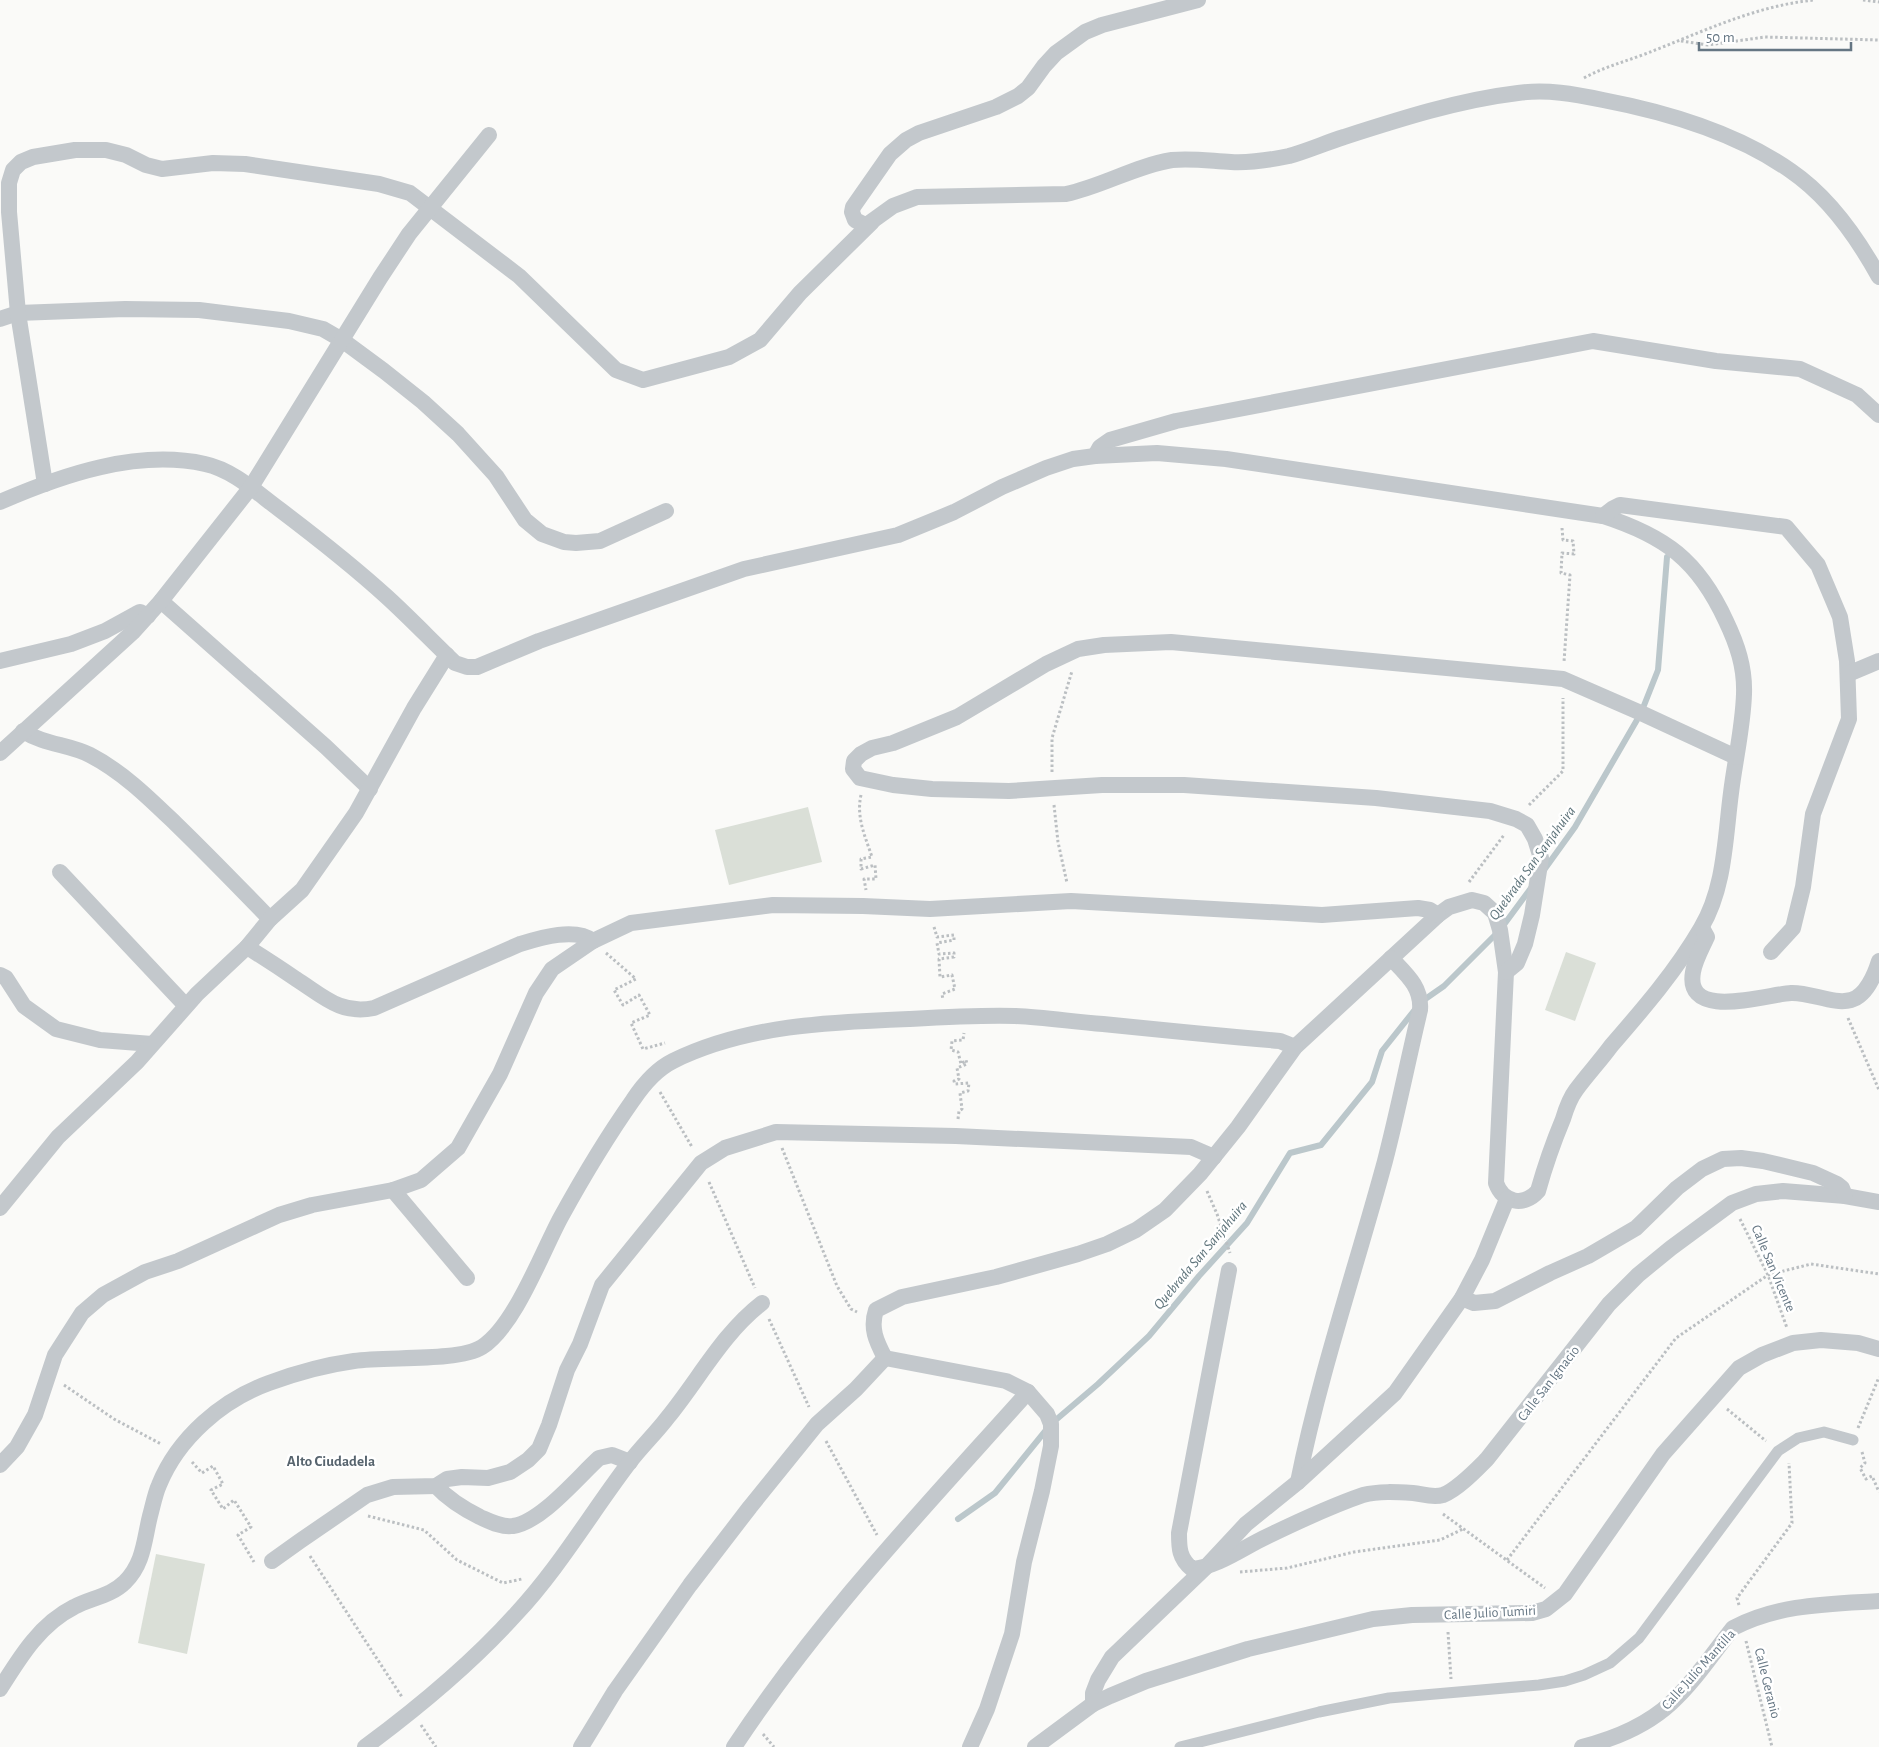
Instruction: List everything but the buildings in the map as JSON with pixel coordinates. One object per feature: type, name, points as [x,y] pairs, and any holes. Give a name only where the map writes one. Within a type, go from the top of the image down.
[{"type":"street","points":[[872,222],[863,224],[858,222],[853,216],[853,207],[890,154],[906,140],[919,133],[996,107],[1018,96],[1028,88],[1056,53],[1085,32],[1102,25],[1198,0]]},
{"type":"street","points":[[45,484],[18,313],[7,167],[33,158],[74,150],[106,150],[162,169],[213,163],[245,164],[379,184],[410,193],[519,276],[616,370],[643,380],[729,357],[760,340],[800,293],[872,222],[893,206],[918,197],[1066,194],[1085,190],[1126,172],[1158,163],[1192,159],[1231,162],[1273,159],[1292,155],[1394,122],[1470,102],[1520,92],[1563,92],[1629,104],[1689,122],[1755,150],[1791,170],[1812,188],[1850,230],[1879,277]]},
{"type":"street","points":[[0,753],[134,631],[161,601],[251,487],[380,278],[429,209],[489,135]]},
{"type":"street","points":[[0,319],[18,313],[199,310],[289,321],[323,329],[342,340],[423,402],[458,434],[496,476],[526,520],[542,534],[564,542],[588,543],[600,541],[666,511]]},
{"type":"street","points":[[1096,456],[1100,447],[1110,440],[1176,421],[1593,341],[1716,360],[1800,369],[1857,395],[1879,414]]},
{"type":"street","points":[[0,502],[45,484],[78,473],[108,466],[143,461],[177,460],[220,468],[251,487],[326,545],[378,590],[455,663],[467,668],[477,667],[539,641],[744,569],[898,535],[954,512],[1002,487],[1046,468],[1073,459],[1096,456],[1158,453],[1226,459],[1603,516],[1630,525],[1657,538],[1697,572],[1716,598],[1733,636],[1743,666],[1744,694],[1723,867],[1702,928],[1657,992],[1575,1091],[1553,1142],[1538,1191],[1526,1200],[1507,1199],[1498,1190],[1496,1183],[1506,972],[1500,930],[1495,913],[1484,903],[1472,900],[1461,902],[1449,907],[1438,915],[1295,1047],[1238,1127],[1200,1174],[1165,1210],[1136,1230],[1107,1244],[996,1277],[902,1297],[876,1310],[873,1321],[878,1344],[885,1358]]},
{"type":"street","points":[[1603,516],[1612,508],[1620,505],[1786,528],[1818,565],[1840,616],[1848,674],[1849,719],[1813,814],[1803,887],[1793,928],[1771,952]]},
{"type":"street","points":[[161,601],[326,746],[370,789]]},
{"type":"street","points":[[0,661],[71,644],[105,631],[140,612],[148,616]]},
{"type":"street","points":[[1506,972],[1517,963],[1525,944],[1532,915],[1541,858],[1536,839],[1527,825],[1516,819],[1490,811],[1376,798],[1184,785],[1111,785],[1009,791],[932,789],[865,780],[860,778],[854,769],[854,760],[860,754],[872,748],[894,743],[957,717],[1046,664],[1078,649],[1104,645],[1171,642],[1563,679],[1736,757]]},
{"type":"street","points":[[0,1208],[58,1137],[137,1062],[186,1006],[247,947],[270,919],[302,890],[356,813],[414,708],[447,655]]},
{"type":"street","points":[[1848,674],[1879,661]]},
{"type":"street","points":[[23,731],[34,739],[65,746],[90,755],[112,769],[149,798],[270,919]]},
{"type":"street","points":[[60,872],[186,1006]]},
{"type":"street","points":[[0,1465],[17,1446],[35,1415],[55,1355],[82,1313],[103,1295],[145,1272],[178,1261],[279,1215],[312,1205],[393,1190],[421,1180],[458,1148],[500,1074],[536,993],[552,969],[593,941],[631,923],[773,906],[930,909],[1070,901],[1322,915],[1418,908],[1430,910],[1438,915]]},
{"type":"street","points":[[1702,928],[1707,937],[1692,974],[1696,990],[1701,998],[1720,1003],[1766,998],[1790,993],[1840,1001],[1853,1000],[1863,991],[1875,975],[1879,961]]},
{"type":"street","points":[[247,947],[325,999],[340,1006],[360,1010],[374,1008],[520,944],[536,939],[576,934],[587,936],[593,941]]},
{"type":"street","points":[[1298,1482],[1309,1426],[1385,1160],[1420,1010],[1421,1002],[1417,988],[1391,958]]},
{"type":"street","points":[[0,975],[6,978],[24,1006],[56,1028],[100,1040],[152,1044]]},
{"type":"street","points":[[0,1689],[23,1652],[51,1621],[76,1606],[108,1594],[124,1582],[136,1567],[144,1551],[149,1520],[159,1484],[178,1451],[200,1425],[228,1403],[265,1384],[316,1368],[356,1360],[447,1356],[482,1348],[507,1321],[560,1218],[635,1096],[652,1077],[670,1063],[743,1036],[857,1020],[946,1016],[1017,1016],[1280,1041],[1295,1047]]},
{"type":"street","points":[[272,1561],[367,1495],[393,1487],[436,1486],[446,1479],[462,1477],[488,1478],[510,1472],[528,1460],[539,1449],[567,1370],[580,1344],[602,1285],[701,1163],[725,1148],[776,1132],[956,1136],[1191,1147],[1214,1157]]},
{"type":"street","points":[[1462,1298],[1474,1303],[1485,1304],[1495,1301],[1588,1256],[1636,1228],[1677,1188],[1702,1169],[1723,1159],[1741,1158],[1763,1161],[1813,1173],[1837,1184],[1842,1188],[1845,1196]]},
{"type":"street","points":[[393,1190],[468,1278]]},
{"type":"street","name":"Calle San Ignacio","points":[[1205,1568],[1268,1536],[1365,1495],[1378,1492],[1413,1493],[1432,1497],[1444,1494],[1467,1478],[1487,1459],[1608,1304],[1670,1248],[1732,1203],[1756,1194],[1784,1191],[1845,1196],[1879,1202]]},
{"type":"street","points":[[1093,1704],[1093,1693],[1098,1680],[1112,1657],[1205,1568],[1246,1524],[1298,1482],[1395,1394],[1462,1298],[1482,1260],[1507,1199]]},
{"type":"street","points":[[1205,1568],[1192,1568],[1184,1563],[1179,1552],[1179,1532],[1229,1270]]},
{"type":"street","points":[[366,1747],[412,1712],[480,1652],[516,1614],[554,1569],[630,1462],[668,1417],[744,1316],[762,1303]]},
{"type":"street","name":"Calle Julio Tumiri","points":[[1034,1747],[1093,1704],[1146,1681],[1248,1649],[1373,1619],[1412,1615],[1532,1613],[1546,1609],[1571,1586],[1663,1454],[1712,1396],[1739,1368],[1762,1355],[1792,1343],[1821,1340],[1858,1343],[1879,1349]]},
{"type":"street","points":[[581,1747],[616,1691],[690,1585],[750,1507],[817,1424],[856,1389],[885,1358]]},
{"type":"street","points":[[885,1358],[1006,1381],[1028,1392],[1047,1414],[1051,1424],[1051,1446],[1024,1562],[1012,1634],[987,1709],[970,1747]]},
{"type":"street","points":[[734,1747],[752,1719],[824,1624],[886,1551],[1028,1392]]},
{"type":"street","points":[[1180,1747],[1319,1712],[1389,1698],[1539,1685],[1584,1675],[1610,1662],[1639,1638],[1778,1450],[1798,1438],[1824,1432],[1854,1440]]},
{"type":"street","points":[[436,1486],[445,1496],[471,1512],[494,1523],[512,1527],[533,1520],[599,1458],[612,1455],[630,1462]]},
{"type":"street","name":"Calle Julio Mantilla","points":[[1582,1747],[1620,1735],[1658,1714],[1672,1702],[1733,1628],[1778,1611],[1806,1606],[1879,1601]]},
{"type":"path","points":[[1563,92],[1609,66],[1643,55],[1760,10],[1814,0]]},
{"type":"path","points":[[1863,0],[1879,2]]},
{"type":"path","points":[[1679,40],[1708,46],[1765,37],[1879,40]]},
{"type":"path","points":[[1461,902],[1468,882],[1516,819],[1563,771],[1563,679],[1570,575],[1561,573],[1562,553],[1574,554],[1574,541],[1563,540],[1561,510]]},
{"type":"path","points":[[865,780],[859,805],[860,821],[872,857],[861,859],[861,869],[875,865],[876,879],[864,879],[867,890],[877,886],[878,907]]},
{"type":"path","points":[[593,941],[636,979],[614,990],[623,1004],[639,995],[650,1015],[632,1023],[644,1049],[665,1043],[670,1063]]},
{"type":"path","points":[[1840,1001],[1879,1090]]},
{"type":"path","points":[[652,1077],[701,1163],[817,1424],[886,1551]]},
{"type":"path","points":[[776,1132],[837,1286],[851,1308],[873,1321]]},
{"type":"path","points":[[1200,1174],[1230,1250]]},
{"type":"path","name":"Calle San Vicente","points":[[1732,1203],[1768,1275],[1792,1343]]},
{"type":"path","points":[[1507,1560],[1676,1338],[1768,1275],[1812,1264],[1879,1274]]},
{"type":"path","points":[[48,1374],[114,1419],[178,1451],[202,1472],[213,1466],[223,1484],[212,1490],[223,1509],[234,1500],[251,1527],[238,1535],[254,1563],[266,1558],[272,1561]]},
{"type":"path","name":"Calle Geranio","points":[[1712,1396],[1778,1450],[1790,1464],[1792,1523],[1737,1598],[1772,1747]]},
{"type":"path","points":[[345,1511],[424,1530],[457,1560],[503,1584],[525,1579]]},
{"type":"path","points":[[1442,1514],[1560,1598]]},
{"type":"path","points":[[1234,1571],[1244,1572],[1286,1568],[1354,1552],[1440,1540],[1463,1529]]},
{"type":"path","points":[[300,1541],[436,1747]]},
{"type":"path","points":[[1447,1615],[1452,1692]]},
{"type":"shaded area","points":[[808,807],[822,862],[729,885],[715,830]]},
{"type":"shaded area","points":[[1566,952],[1596,963],[1575,1021],[1545,1010]]},
{"type":"shaded area","points":[[156,1554],[205,1564],[187,1654],[138,1643]]},
{"type":"waterway","name":"Quebrada San Sanjahuira","points":[[1544,870],[1575,827],[1641,713],[1658,670],[1667,557]]},
{"type":"waterway","name":"Quebrada San Sanjahuira","points":[[958,1519],[995,1493],[1051,1424],[1098,1384],[1149,1336],[1199,1276],[1247,1223],[1290,1153],[1321,1145],[1372,1082],[1382,1051],[1421,1002],[1444,986],[1500,930],[1531,888]]},
{"type":"district","name":"Alto Ciudadela","points":[[331,1461]]}]
